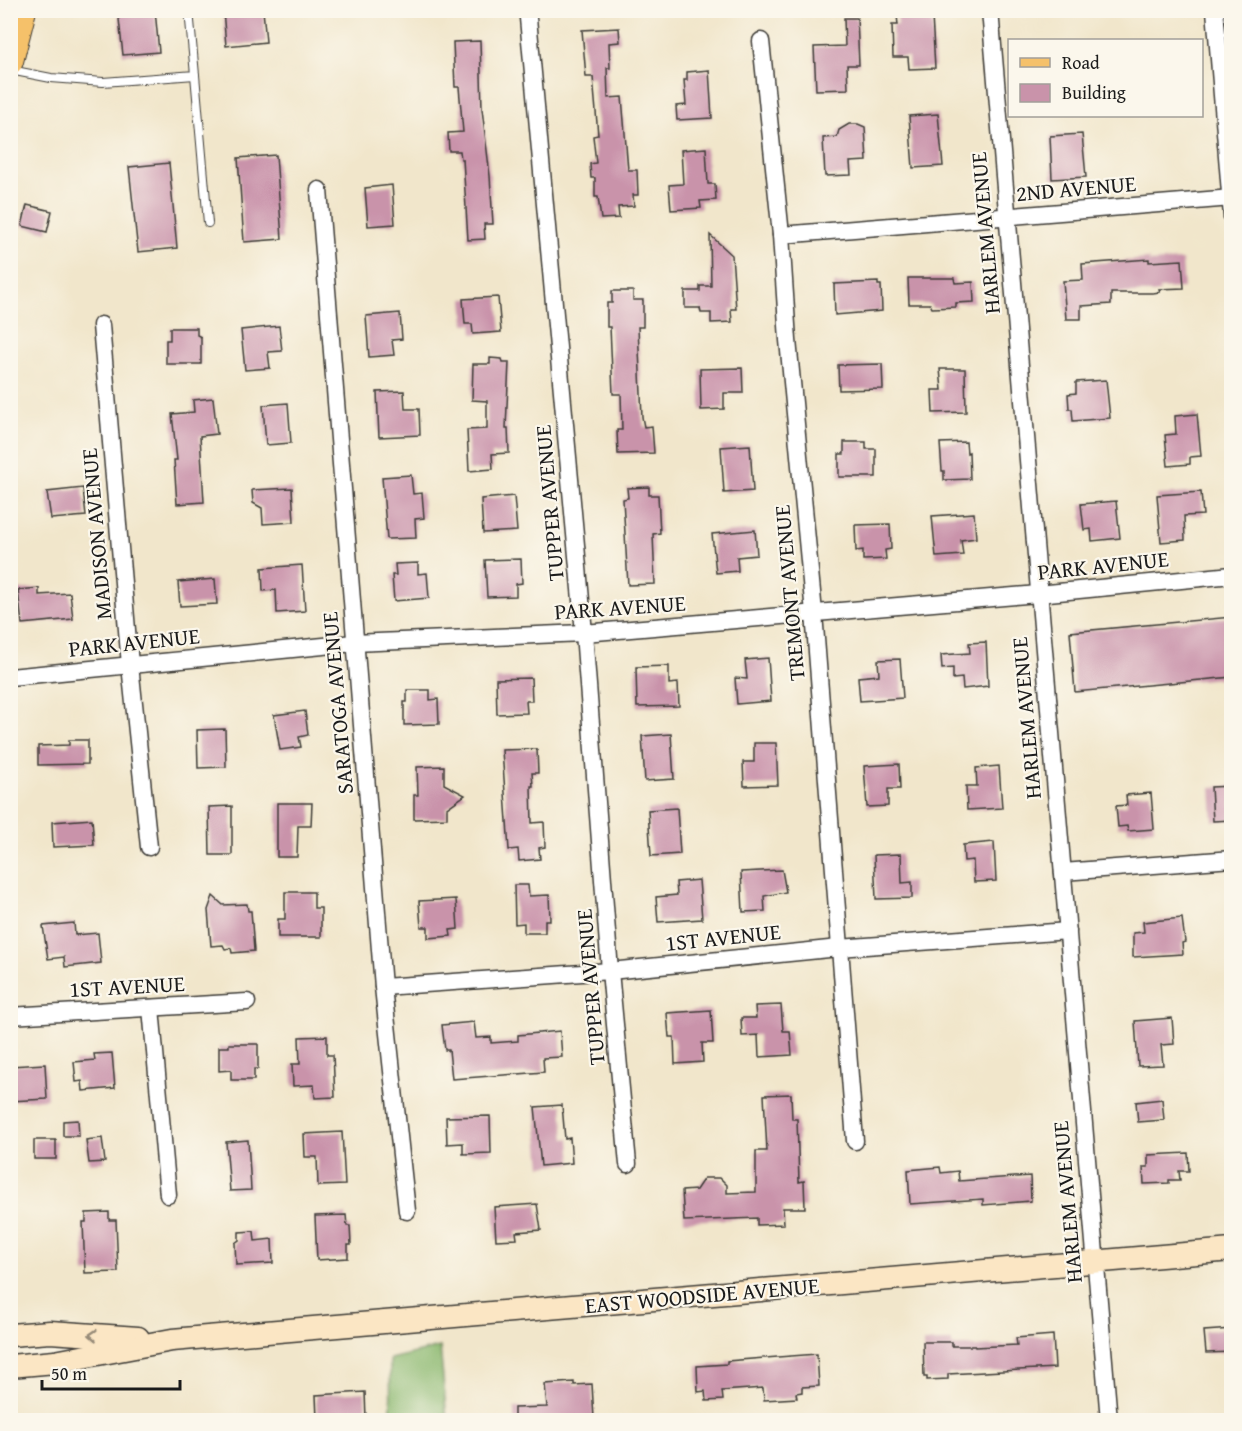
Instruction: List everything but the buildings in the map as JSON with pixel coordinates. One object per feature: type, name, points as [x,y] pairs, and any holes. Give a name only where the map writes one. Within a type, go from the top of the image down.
[{"type":"main road","points":[[10,61],[18,12]]},
{"type":"main road","name":"EAST WOODSIDE AVENUE","points":[[10,1366],[55,1362],[172,1340],[1232,1250]]},
{"type":"main road","name":"EAST WOODSIDE AVENUE","points":[[10,1335],[50,1332],[172,1340]]},
{"type":"street","name":"HARLEM AVENUE","points":[[990,10],[1109,1420]]},
{"type":"street","points":[[1215,10],[1232,217]]},
{"type":"street","name":"TUPPER AVENUE","points":[[528,18],[584,633],[610,971],[628,1164]]},
{"type":"street","name":"TREMONT AVENUE","points":[[761,41],[781,235],[788,340],[814,613],[855,1141]]},
{"type":"street","name":"SARATOGA AVENUE","points":[[319,190],[383,987],[407,1211]]},
{"type":"street","name":"2ND AVENUE","points":[[781,235],[1231,198]]},
{"type":"street","name":"MADISON AVENUE","points":[[101,325],[130,665],[150,847]]},
{"type":"street","name":"PARK AVENUE","points":[[10,677],[354,643],[584,633],[1038,594],[1232,574]]},
{"type":"street","points":[[1063,872],[1232,859]]},
{"type":"street","name":"1ST AVENUE","points":[[383,987],[610,971],[839,948],[1068,931]]},
{"type":"street","name":"1ST AVENUE","points":[[10,1016],[247,1002]]},
{"type":"street","points":[[151,1008],[168,1195]]},
{"type":"lane","points":[[189,10],[208,223]]},
{"type":"lane","points":[[10,69],[51,78],[103,82],[195,75]]},
{"type":"green space","points":[[440,1347],[447,1420],[391,1420],[390,1359]]}]
